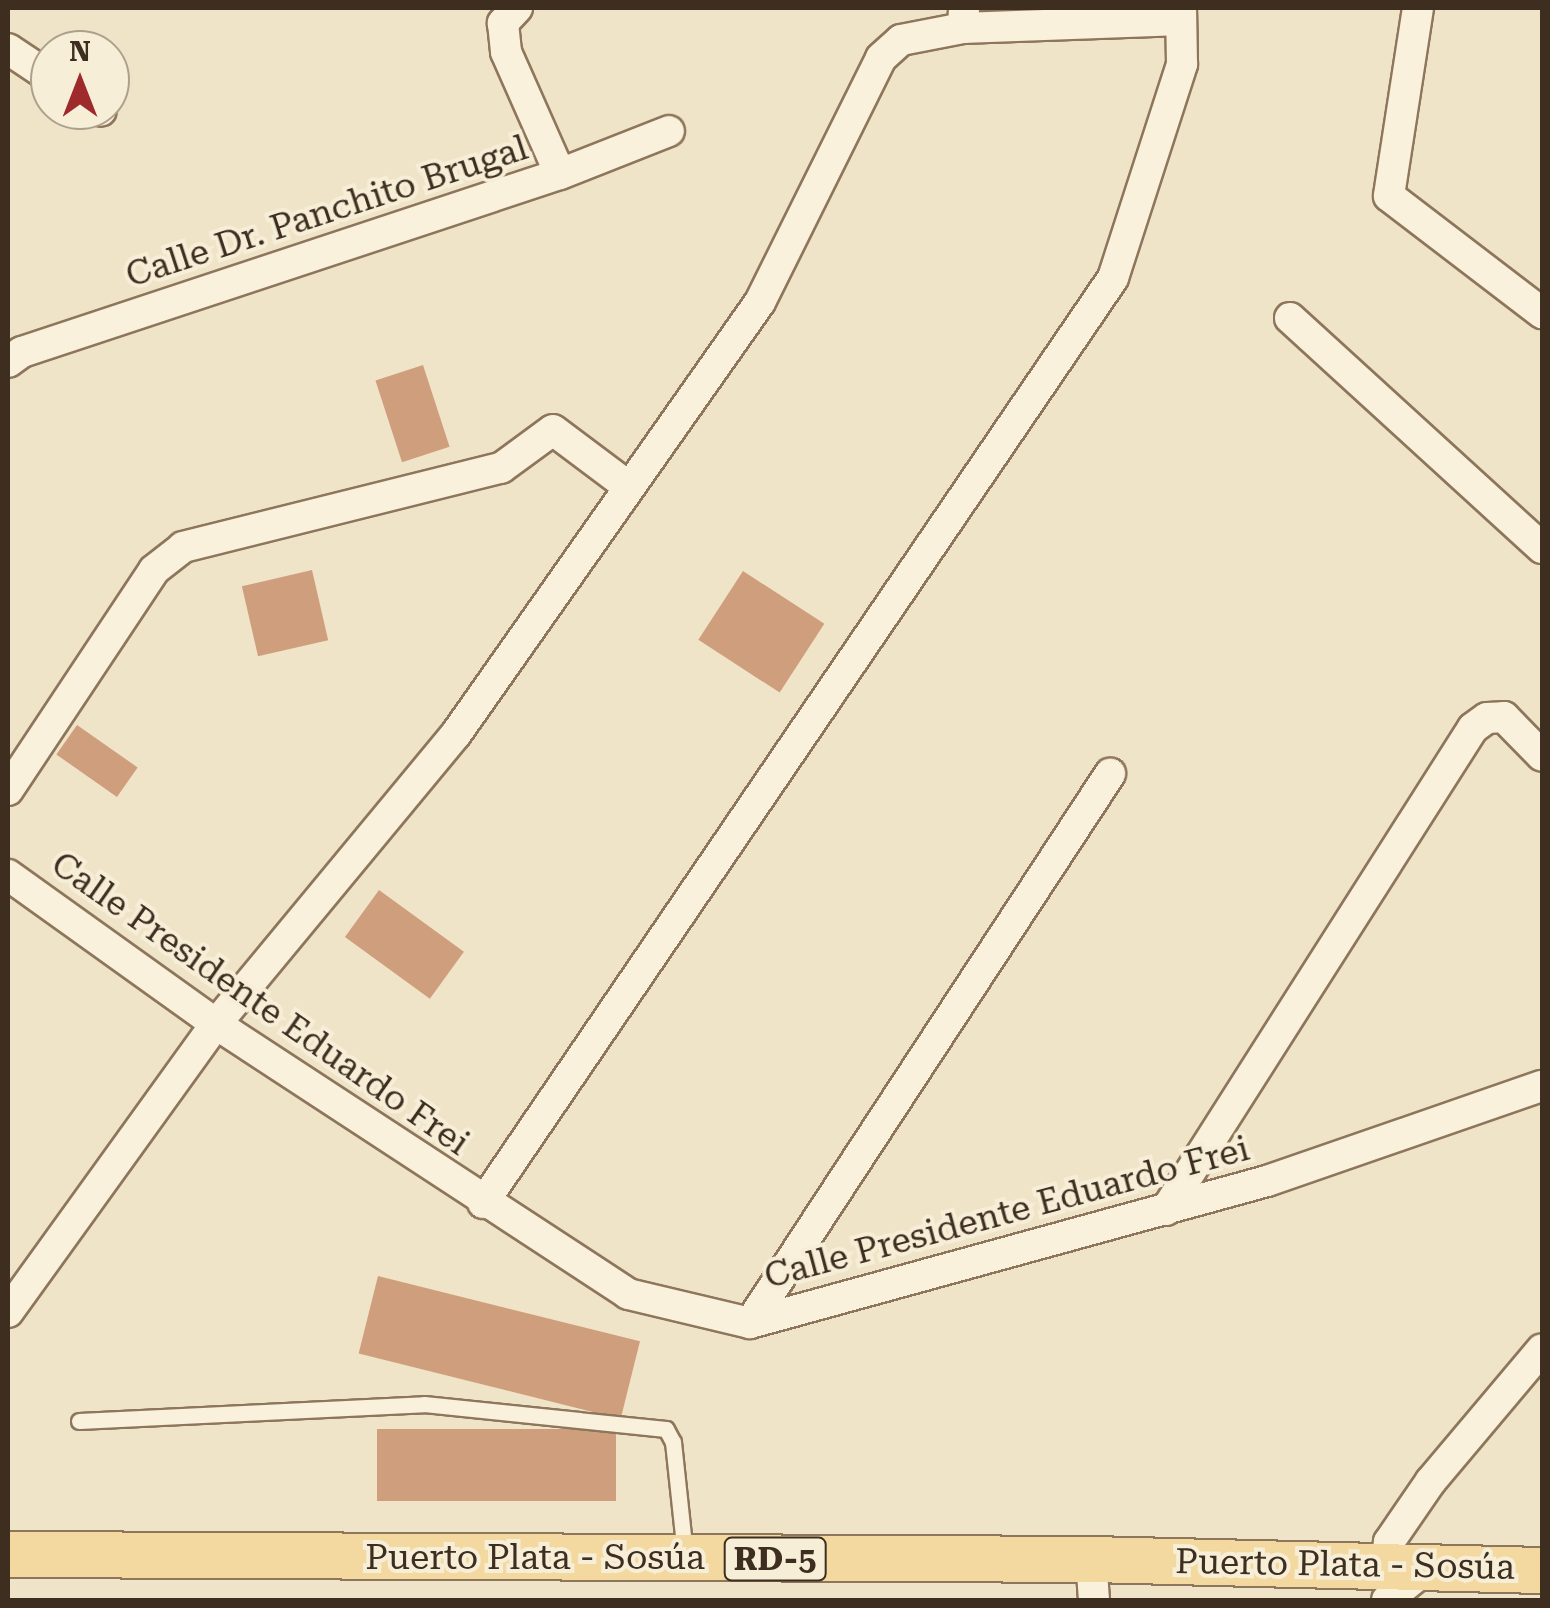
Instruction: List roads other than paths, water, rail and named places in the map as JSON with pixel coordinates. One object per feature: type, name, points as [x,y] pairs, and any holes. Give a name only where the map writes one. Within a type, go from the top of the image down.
[{"type":"main road","name":"Puerto Plata - Sosúa","points":[[8,1554],[686,1559],[1092,1580],[1400,1578],[1542,1570]]},
{"type":"street","points":[[517,8],[503,23],[506,52],[560,174]]},
{"type":"street","points":[[1418,8],[1389,196],[1542,314]]},
{"type":"street","points":[[8,1312],[216,1024],[456,734],[760,302],[881,58],[901,40],[964,18],[1181,14],[1182,64],[1112,278],[483,1203]]},
{"type":"street","points":[[8,49],[30,64]]},
{"type":"street","name":"Calle Dr. Panchito Brugal","points":[[8,362],[22,352],[560,174],[669,130]]},
{"type":"street","points":[[1290,318],[1542,548]]},
{"type":"street","points":[[8,790],[154,570],[182,547],[501,468],[553,430],[629,487]]},
{"type":"street","points":[[1166,1210],[1462,745],[1486,718],[1504,717],[1542,756]]},
{"type":"street","points":[[750,1323],[1110,774]]},
{"type":"street","name":"Calle Presidente Eduardo Frei","points":[[8,875],[216,1024],[483,1203],[628,1294],[750,1323],[1166,1210],[1542,1086]]},
{"type":"street","points":[[1400,1578],[1389,1542],[1431,1481],[1542,1348]]},
{"type":"lane","points":[[79,1421],[424,1404],[666,1429],[673,1442],[686,1559]]}]
